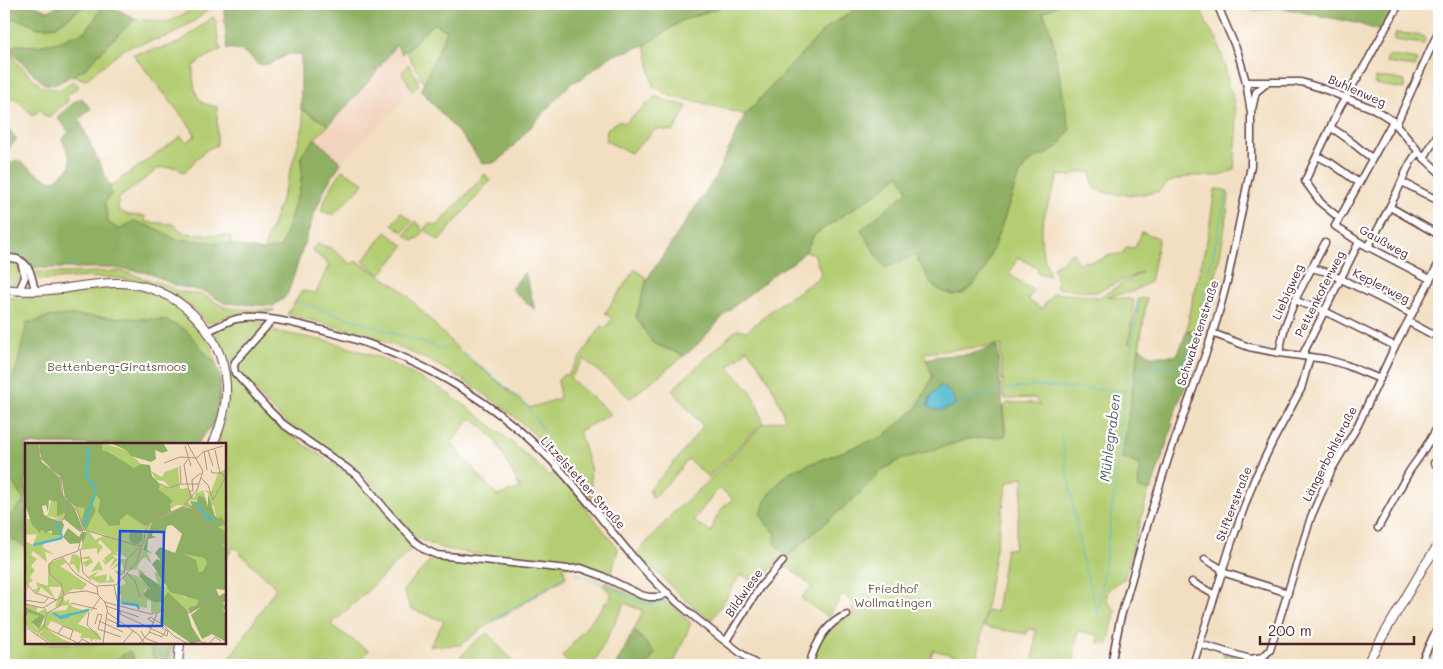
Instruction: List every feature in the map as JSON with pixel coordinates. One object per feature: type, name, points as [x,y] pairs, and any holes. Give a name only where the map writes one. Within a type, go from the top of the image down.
[{"type":"main road","points":[[4,289],[36,291],[121,283],[144,286],[168,296],[185,307],[208,331],[220,355],[224,370],[226,386],[224,405],[213,443]]},
{"type":"main road","points":[[1366,665],[1439,544]]},
{"type":"main road","points":[[178,665],[180,644]]},
{"type":"street","name":"Schwaketenstraße","points":[[1111,665],[1120,620],[1148,522],[1212,333],[1228,278],[1251,166],[1251,113],[1248,91],[1238,53],[1217,4]]},
{"type":"street","points":[[1399,4],[1347,98],[1340,107],[1305,181],[1321,203],[1338,218],[1342,216],[1372,158],[1394,123],[1439,30]]},
{"type":"street","name":"Buhlenweg","points":[[1246,82],[1301,82],[1376,110],[1394,123],[1418,152],[1439,172]]},
{"type":"street","name":"Buhlenweg","points":[[1248,91],[1270,83]]},
{"type":"street","points":[[1251,113],[1256,92],[1270,83]]},
{"type":"street","points":[[1331,128],[1344,134],[1372,158]]},
{"type":"street","points":[[1424,158],[1439,132]]},
{"type":"street","points":[[1368,247],[1390,208],[1403,176],[1418,152]]},
{"type":"street","points":[[1317,156],[1331,163],[1359,183]]},
{"type":"street","points":[[1402,182],[1439,201]]},
{"type":"street","points":[[1390,208],[1439,235]]},
{"type":"street","name":"Gaußweg","points":[[1338,218],[1335,226],[1359,242],[1430,279]]},
{"type":"street","name":"Pettenkoferweg","points":[[1302,356],[1359,242]]},
{"type":"street","name":"Liebigweg","points":[[1279,353],[1285,326],[1295,300],[1325,243]]},
{"type":"street","points":[[4,256],[17,259],[28,266],[36,291]]},
{"type":"street","points":[[19,290],[25,278],[21,262]]},
{"type":"street","name":"Längerbohlstraße","points":[[1263,657],[1270,650],[1274,640],[1311,517],[1332,469],[1357,427],[1395,346],[1439,263]]},
{"type":"street","name":"Keplerweg","points":[[1311,268],[1327,272],[1412,314]]},
{"type":"street","points":[[1295,300],[1316,307],[1395,346]]},
{"type":"street","name":"Litzelstetter Straße","points":[[208,331],[237,319],[257,318],[296,324],[334,333],[377,346],[433,372],[484,403],[526,437],[552,462],[647,573],[708,627],[757,665]]},
{"type":"street","points":[[272,320],[235,362],[235,373],[283,424],[358,476],[414,541],[426,550],[444,555],[568,569],[581,568],[600,574],[641,595],[659,597],[668,593]]},
{"type":"street","points":[[1409,322],[1439,338]]},
{"type":"street","points":[[1212,333],[1249,347],[1325,359],[1346,365],[1380,379]]},
{"type":"street","name":"Stifterstraße","points":[[1192,665],[1254,480],[1302,389],[1310,357]]},
{"type":"street","points":[[1378,528],[1410,470],[1439,425]]},
{"type":"street","points":[[1205,559],[1220,568],[1222,572],[1288,593]]},
{"type":"street","name":"Bildwiese","points":[[726,641],[760,587],[783,561]]},
{"type":"street","points":[[1192,582],[1214,595]]},
{"type":"street","points":[[809,665],[816,645],[829,626],[847,615]]},
{"type":"street","points":[[1420,665],[1439,624]]},
{"type":"street","points":[[1199,644],[1250,659],[1263,657],[1263,665]]},
{"type":"shaded area","points":[[396,44],[408,64],[402,74],[413,91],[341,163],[315,138],[370,80]]},
{"type":"green space","points":[[4,4],[30,4],[48,11],[63,4],[87,4],[56,26],[37,28],[30,23],[4,16]]},
{"type":"green space","points":[[87,4],[102,4],[101,10],[86,31],[59,42],[37,46],[16,45],[12,48],[16,62],[42,87],[59,90],[73,81],[79,86],[67,96],[68,101],[49,117],[43,115],[41,109],[33,115],[14,97],[4,105],[4,16],[30,23],[37,28],[56,26]]},
{"type":"green space","points":[[102,4],[107,4],[135,19],[86,68],[55,85],[44,84],[12,53],[12,48],[16,45],[37,46],[59,42],[86,31],[101,10]]},
{"type":"green space","points":[[206,4],[207,11],[169,36],[127,47],[85,80],[73,75],[86,68],[135,19],[168,22]]},
{"type":"green space","points":[[232,4],[729,4],[683,20],[645,45],[611,56],[581,79],[571,83],[502,158],[493,163],[482,164],[470,146],[421,90],[447,31],[434,23],[402,54],[396,45],[370,80],[329,125],[301,109],[301,54],[289,54],[269,64],[258,65],[244,52],[236,49],[227,49],[224,11]]},
{"type":"green space","points":[[729,4],[864,4],[826,28],[745,115],[700,102],[670,96],[653,86],[645,45],[683,20]]},
{"type":"green space","points":[[864,4],[1060,4],[1043,13],[1051,32],[1070,130],[1056,148],[1032,160],[1024,167],[1016,183],[984,272],[962,294],[953,295],[932,285],[915,255],[885,268],[861,230],[908,191],[899,174],[881,190],[814,235],[805,252],[727,312],[698,344],[684,356],[653,343],[636,317],[647,279],[715,178],[745,115],[826,28]]},
{"type":"green space","name":"Friedhof Wollmatingen","points":[[1060,4],[1199,4],[1207,25],[1217,39],[1228,80],[1226,85],[1231,90],[1234,103],[1237,133],[1234,170],[1220,176],[1190,176],[1169,182],[1158,192],[1136,195],[1111,194],[1095,189],[1090,172],[1079,172],[1072,176],[1059,175],[1047,207],[1041,233],[1042,250],[1050,276],[1037,273],[1038,269],[1018,257],[1009,274],[1034,291],[1028,299],[1041,309],[1054,293],[1100,297],[1142,272],[1096,292],[1057,288],[1054,266],[1062,262],[1073,252],[1077,263],[1100,260],[1107,256],[1123,253],[1127,247],[1135,248],[1142,232],[1159,238],[1150,282],[1132,292],[1108,296],[1134,300],[1129,344],[1138,299],[1147,298],[1122,458],[1140,465],[1138,488],[1149,490],[1124,579],[1110,588],[1108,592],[1108,601],[1116,610],[1108,644],[1098,643],[1098,635],[1078,631],[1073,665],[1055,665],[1051,662],[1033,659],[1036,630],[1028,629],[1027,634],[984,627],[987,611],[996,612],[1006,548],[1014,549],[1024,477],[1007,483],[977,661],[933,650],[928,665],[810,665],[822,636],[847,615],[855,613],[851,610],[856,605],[843,594],[828,617],[801,598],[812,586],[782,562],[882,470],[900,460],[968,439],[1006,435],[1003,408],[1007,403],[1029,403],[1041,406],[1035,398],[1004,399],[1000,349],[1002,346],[997,345],[924,353],[933,376],[916,409],[884,436],[789,472],[774,488],[767,525],[776,533],[774,543],[784,554],[758,585],[741,574],[711,621],[681,596],[637,553],[676,510],[710,480],[763,424],[785,419],[769,381],[759,364],[746,348],[745,352],[728,367],[750,390],[763,422],[708,477],[688,459],[653,498],[649,490],[679,457],[703,426],[672,390],[737,329],[747,331],[774,308],[820,277],[821,273],[814,254],[805,252],[814,235],[881,190],[900,174],[908,191],[861,230],[915,254],[932,285],[940,290],[953,295],[962,294],[972,286],[1004,219],[1016,183],[1024,167],[1069,130],[1051,32],[1043,12]],"holes":[[[719,488],[733,499],[719,513],[711,532],[693,521]]]},
{"type":"green space","points":[[1223,4],[1320,4],[1353,10],[1354,4],[1399,4],[1383,32],[1356,23],[1277,7],[1256,10]]},
{"type":"green space","points":[[213,17],[216,23],[219,46],[222,49],[193,66],[193,71],[198,97],[205,104],[217,107],[217,145],[203,152],[185,173],[175,167],[159,168],[118,199],[118,210],[128,215],[145,216],[145,222],[173,224],[184,233],[231,236],[231,244],[175,239],[157,229],[119,230],[108,222],[104,202],[110,194],[110,187],[181,136],[186,142],[195,136],[192,129],[133,54],[180,42]]},
{"type":"green space","points":[[434,23],[447,31],[424,83],[406,51]]},
{"type":"green space","points":[[1396,33],[1425,37],[1424,44],[1394,40]]},
{"type":"green space","points":[[1388,56],[1417,60],[1415,67],[1386,63]]},
{"type":"green space","points":[[408,64],[418,79],[418,86],[413,91],[402,73]]},
{"type":"green space","points":[[1376,78],[1405,81],[1404,89],[1374,84]]},
{"type":"green space","points":[[656,96],[666,101],[687,106],[674,131],[656,129],[631,153],[606,141],[607,129],[619,121],[625,123]]},
{"type":"green space","points":[[82,98],[91,109],[79,119],[110,187],[111,194],[105,202],[108,222],[119,230],[134,221],[157,229],[175,239],[231,244],[263,251],[281,247],[301,185],[302,155],[315,138],[341,163],[326,186],[313,217],[288,293],[283,299],[273,306],[224,303],[206,292],[174,285],[149,273],[116,268],[35,268],[20,256],[4,252],[4,169],[16,160],[53,181],[66,171],[71,163],[62,139],[69,132],[57,117]]},
{"type":"green space","points":[[4,105],[6,126],[17,139],[4,154]]},
{"type":"green space","points":[[301,109],[329,125],[315,138],[302,155],[301,185],[281,247],[263,251],[287,183],[304,123]]},
{"type":"green space","points":[[342,170],[365,183],[333,215],[321,211],[328,193]]},
{"type":"green space","points":[[485,174],[490,181],[439,241],[424,229],[428,224],[438,225]]},
{"type":"green space","points":[[1215,189],[1226,190],[1229,195],[1225,229],[1205,313],[1199,329],[1187,331],[1189,315],[1208,236]]},
{"type":"green space","points":[[401,212],[412,221],[403,232],[392,224]]},
{"type":"green space","points":[[415,221],[424,231],[414,241],[405,235]]},
{"type":"green space","points":[[386,232],[404,246],[380,275],[363,261]]},
{"type":"green space","points":[[317,244],[331,248],[351,264],[357,261],[401,289],[459,350],[530,408],[560,398],[558,380],[564,374],[567,376],[602,326],[605,328],[612,319],[605,313],[635,269],[647,279],[636,317],[653,343],[684,356],[630,398],[584,359],[570,378],[611,414],[579,431],[590,467],[592,498],[536,436],[493,400],[444,368],[380,340],[287,314],[302,291],[316,293],[329,264],[311,250]]},
{"type":"green space","points":[[4,261],[12,263],[19,269],[18,281],[13,285],[4,284]]},
{"type":"green space","points":[[121,271],[166,285],[176,291],[203,295],[224,307],[275,310],[266,313],[234,314],[218,321],[207,323],[189,305],[170,293],[151,285],[130,280],[87,277],[40,280],[36,272]]},
{"type":"green space","points":[[525,272],[535,310],[511,289]]},
{"type":"green space","name":"Bettenberg-Giratsmoos","points":[[113,287],[133,288],[147,292],[167,301],[186,314],[201,331],[213,353],[217,366],[212,359],[214,379],[220,390],[219,405],[194,443],[25,443],[25,644],[174,644],[171,665],[4,665],[4,297],[35,297]]},
{"type":"green space","name":"Bettenberg-Giratsmoos","points":[[68,315],[166,320],[186,330],[217,366],[221,383],[214,422],[198,443],[25,443],[25,547],[4,534],[6,520],[24,501],[4,465],[4,396],[17,366],[27,322],[34,322],[47,317]]},
{"type":"green space","points":[[250,320],[265,323],[227,366],[215,332],[231,323]]},
{"type":"green space","points":[[1199,329],[1193,364],[1171,422],[1173,424],[1151,490],[1138,489],[1140,465],[1122,458],[1139,347],[1151,356],[1175,356],[1187,331]]},
{"type":"green space","points":[[267,330],[332,342],[381,358],[441,389],[502,434],[550,476],[557,472],[566,480],[618,549],[611,576],[573,564],[563,567],[566,577],[483,628],[461,645],[430,646],[444,621],[411,609],[403,590],[436,555],[493,557],[441,548],[416,538],[362,474],[284,421],[237,373],[238,368]],"holes":[[[472,417],[496,441],[520,488],[497,496],[451,443]]]},
{"type":"green space","points":[[997,345],[1005,436],[968,439],[900,460],[882,470],[855,498],[787,557],[774,543],[776,533],[767,525],[761,515],[765,501],[789,472],[884,436],[916,409],[933,376],[926,359],[972,354]]},
{"type":"green space","points":[[229,371],[256,404],[281,429],[356,479],[417,544],[331,625],[369,651],[355,665],[225,665],[276,588],[234,547],[226,559],[226,443],[218,443],[223,426]]},
{"type":"green space","points":[[606,582],[620,590],[649,601],[668,601],[691,623],[673,665],[647,665],[655,653],[634,630],[643,611],[625,603],[593,665],[570,665],[562,657],[612,595],[603,585]]},
{"type":"green space","points":[[634,630],[655,653],[647,665],[616,665]]},
{"type":"green space","points":[[487,633],[517,665],[465,665],[459,659],[472,644]]},
{"type":"green space","points":[[149,644],[168,644],[171,646],[166,665],[153,665],[154,661]]},
{"type":"green space","points":[[129,651],[134,658],[133,665],[108,665]]},
{"type":"green space","points":[[1225,653],[1246,659],[1246,665],[1220,665]]},
{"type":"green space","points":[[446,659],[442,665],[379,665],[380,663]]},
{"type":"water","points":[[940,386],[951,393],[955,405],[938,411],[928,406],[935,390]]},
{"type":"waterway","name":"Mühlegraben","points":[[1098,615],[1127,379],[1137,371],[1148,366],[1181,364],[1188,353],[1198,323],[1227,192]]},
{"type":"waterway","points":[[68,265],[75,267]]},
{"type":"waterway","points":[[177,286],[196,284]]},
{"type":"waterway","points":[[1127,377],[1140,299]]},
{"type":"waterway","points":[[296,301],[445,350]]},
{"type":"waterway","points":[[459,350],[527,406],[546,435]]},
{"type":"waterway","points":[[1007,389],[1034,386],[1125,391]]},
{"type":"waterway","points":[[954,405],[996,392]]},
{"type":"waterway","points":[[919,403],[928,400]]},
{"type":"waterway","points":[[1061,435],[1082,559],[1098,614]]},
{"type":"waterway","points":[[577,574],[596,581],[634,600],[650,605],[668,601]]},
{"type":"waterway","points":[[488,621],[517,606],[564,577]]}]
